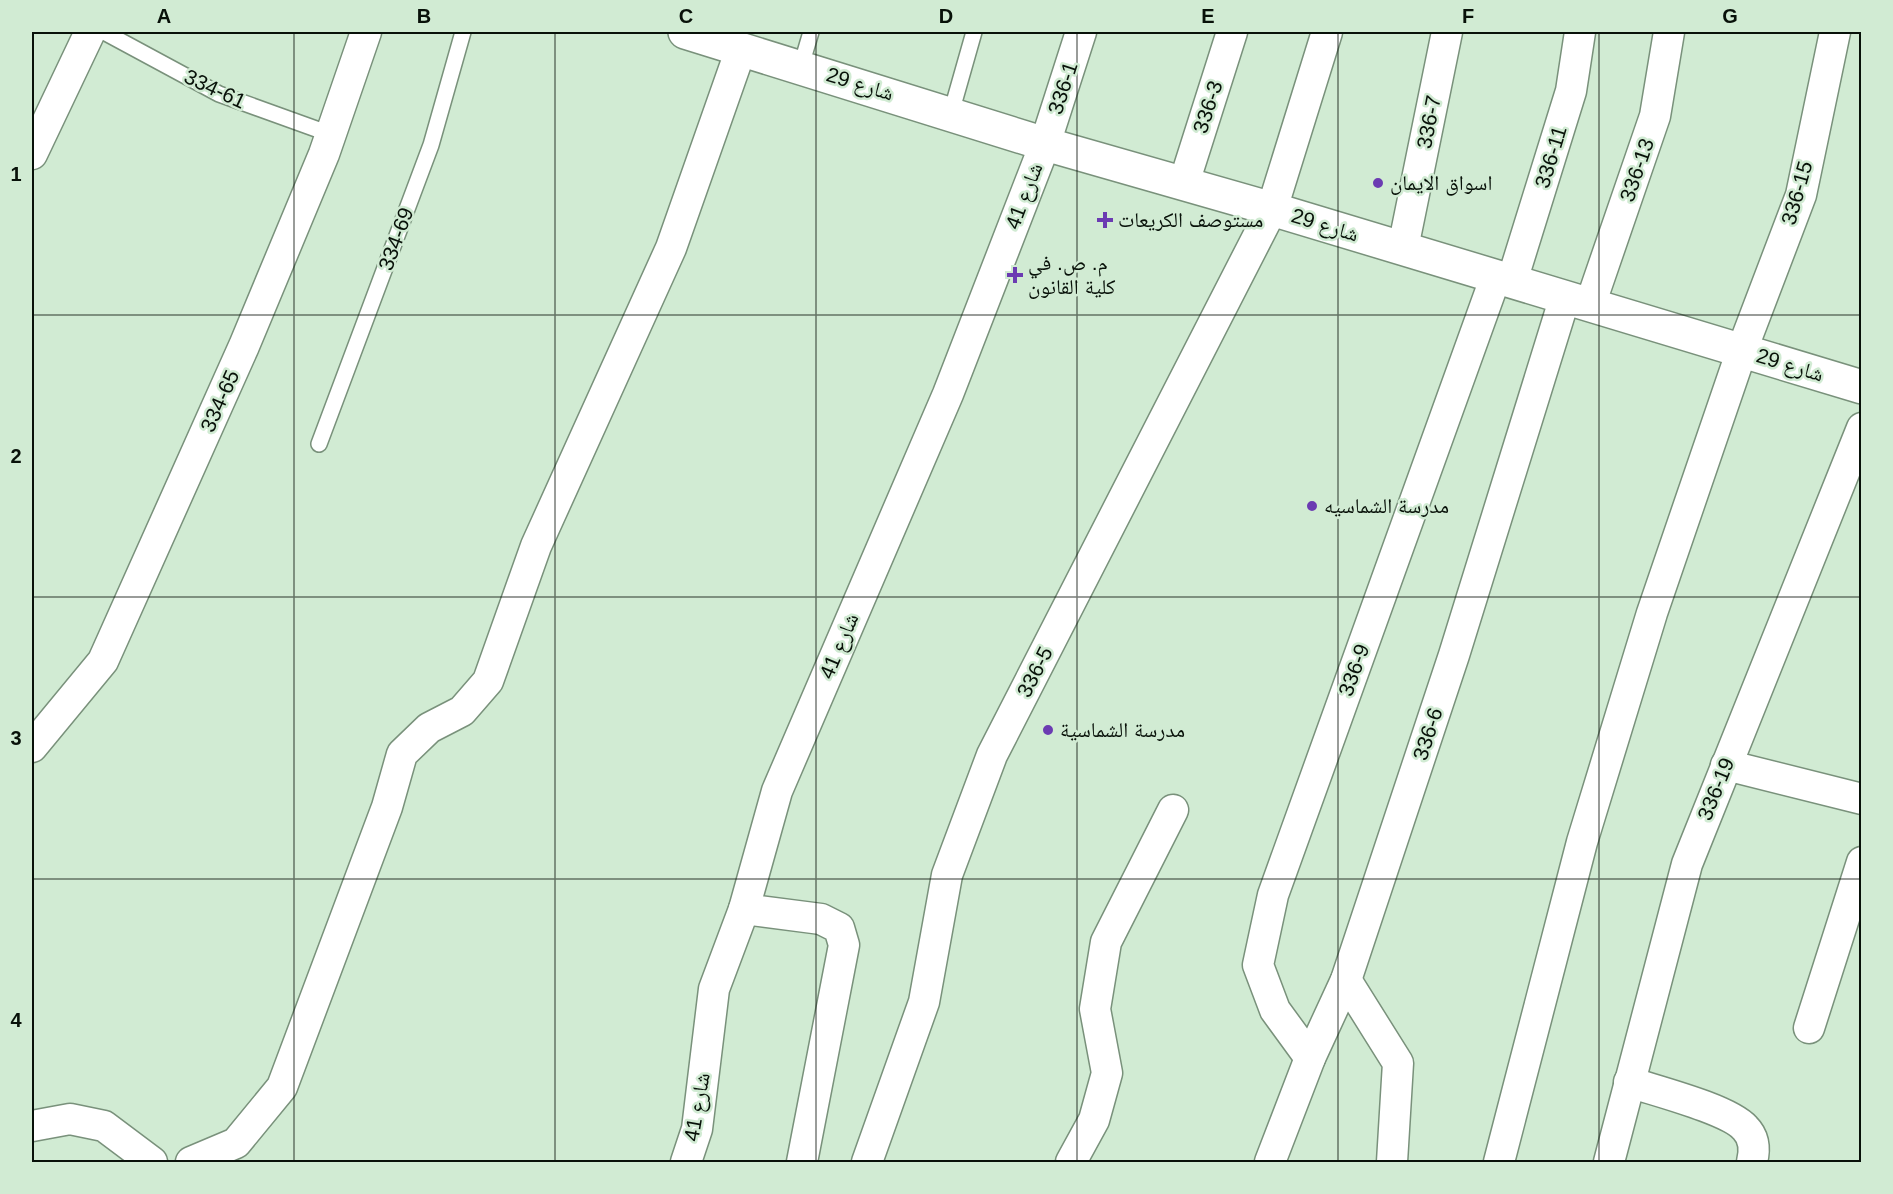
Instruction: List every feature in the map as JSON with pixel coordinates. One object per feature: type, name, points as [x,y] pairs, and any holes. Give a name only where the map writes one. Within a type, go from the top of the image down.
[{"type":"street","points":[[32,154],[90,32]]},
{"type":"street","name":"334-65","points":[[32,747],[103,661],[244,346],[330,134],[366,32]]},
{"type":"street","name":"شارع 29","points":[[685,32],[801,66],[1045,144],[1504,278],[1862,387]]},
{"type":"street","name":"336-1","points":[[1045,144],[1081,32]]},
{"type":"street","name":"336-3","points":[[1184,183],[1232,32]]},
{"type":"street","points":[[1272,209],[1327,32]]},
{"type":"street","name":"336-7","points":[[1403,248],[1447,32]]},
{"type":"street","name":"336-11","points":[[1504,278],[1571,92],[1580,32]]},
{"type":"street","name":"336-13","points":[[1578,301],[1655,116],[1669,32]]},
{"type":"street","name":"336-15","points":[[1499,1162],[1582,842],[1652,613],[1742,350],[1801,195],[1835,32]]},
{"type":"street","points":[[191,1162],[236,1143],[282,1087],[387,807],[402,754],[429,728],[462,711],[488,681],[536,546],[670,248],[741,49]]},
{"type":"street","name":"شارع 41","points":[[686,1162],[697,1129],[714,988],[744,909],[777,791],[948,394],[1045,144]]},
{"type":"street","name":"336-5","points":[[867,1162],[924,1002],[947,874],[992,755],[1272,209]]},
{"type":"street","name":"336-9","points":[[1310,1058],[1275,1010],[1258,965],[1273,896],[1504,278]]},
{"type":"street","name":"336-6","points":[[1270,1162],[1310,1058],[1346,980],[1454,655],[1578,301]]},
{"type":"street","name":"336-19","points":[[1609,1162],[1687,864],[1862,428]]},
{"type":"street","points":[[1726,765],[1862,799]]},
{"type":"street","points":[[1071,1162],[1094,1120],[1107,1073],[1095,1009],[1106,942],[1173,810]]},
{"type":"street","points":[[1809,1028],[1862,862]]},
{"type":"street","points":[[744,909],[821,919],[839,928],[844,945],[802,1162]]},
{"type":"street","points":[[1346,980],[1398,1063],[1392,1162]]},
{"type":"street","points":[[1629,1082],[1731,1119],[1745,1128],[1756,1149],[1752,1162]]},
{"type":"street","points":[[32,1126],[70,1119],[104,1126],[152,1162]]},
{"type":"lane","name":"334-61","points":[[104,32],[219,94],[330,134]]},
{"type":"lane","name":"334-69","points":[[319,444],[431,145],[463,32]]},
{"type":"lane","points":[[801,66],[811,32]]},
{"type":"lane","points":[[951,113],[974,32]]},
{"type":"place","name":"اسواق الايمان","points":[[1378,183]]},
{"type":"place","name":"مستوصف الكريعات","points":[[1105,220]]},
{"type":"place","name":"م. ص. في كلية القانون","points":[[1015,275]]},
{"type":"place","name":"مدرسة الشماسيه","points":[[1312,506]]},
{"type":"place","name":"مدرسة الشماسية","points":[[1048,730]]}]
